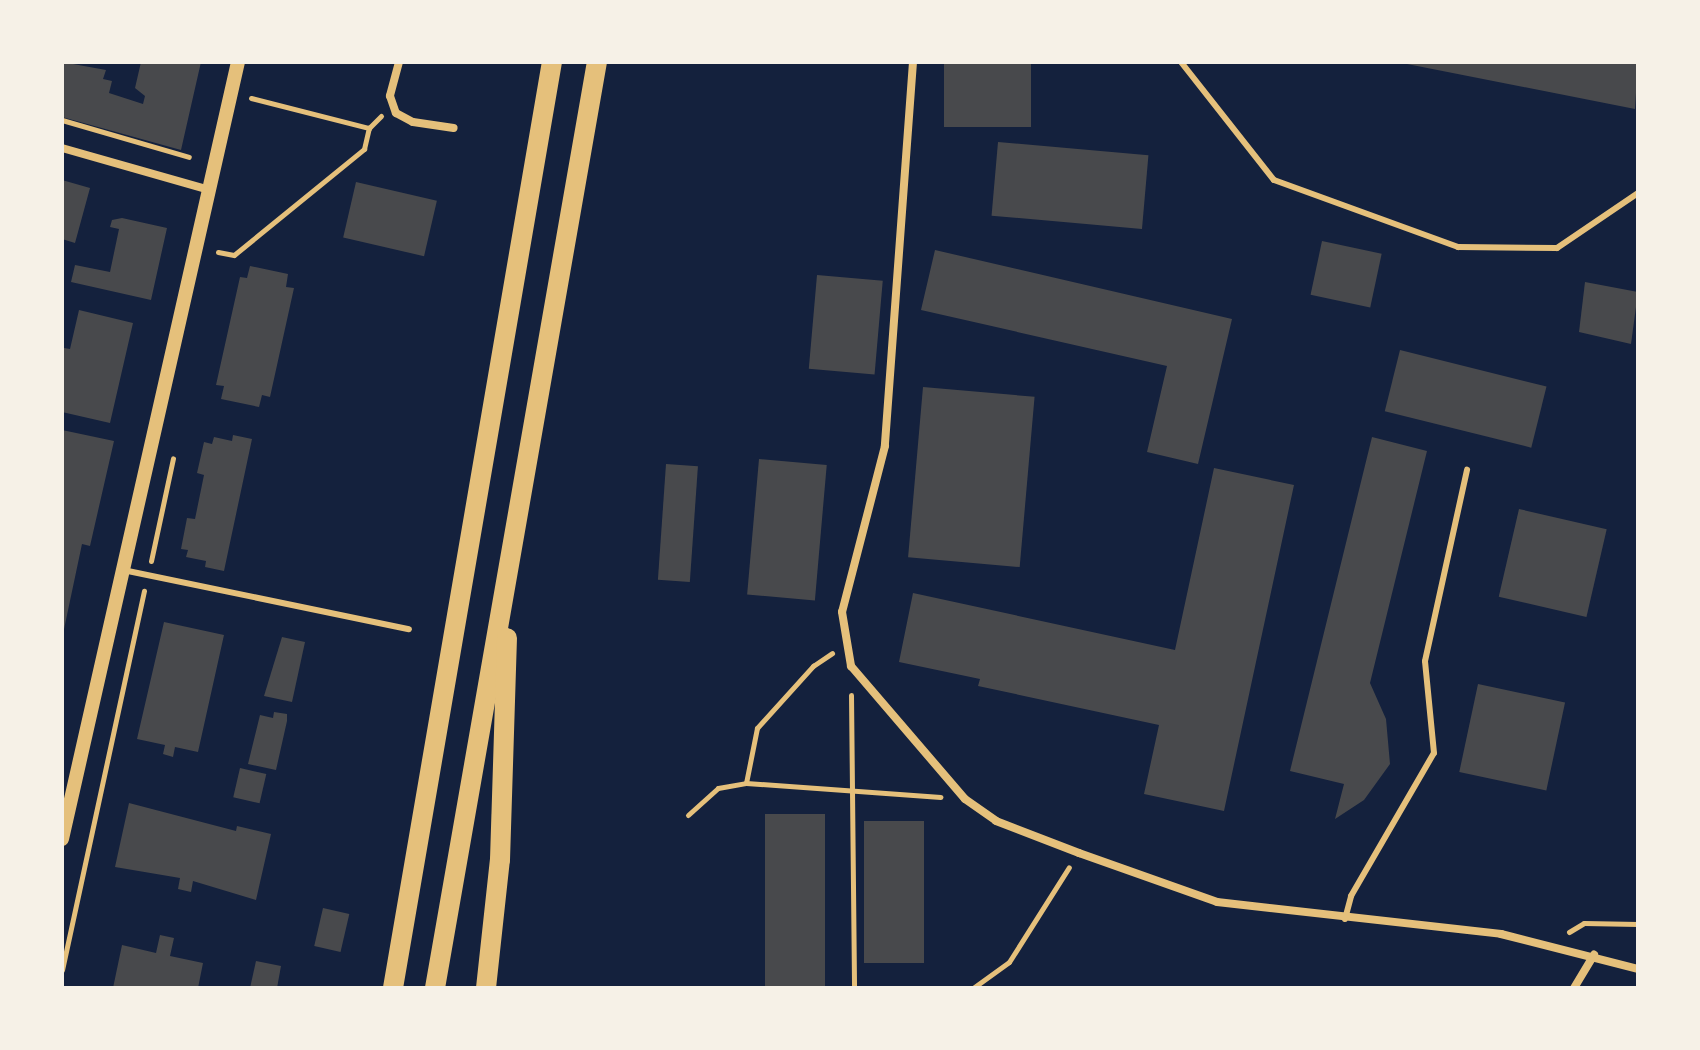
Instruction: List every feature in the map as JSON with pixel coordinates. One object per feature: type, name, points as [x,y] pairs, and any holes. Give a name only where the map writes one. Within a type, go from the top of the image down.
[{"type":"main road","points":[[393,988],[552,62]]},
{"type":"main road","points":[[435,988],[597,62]]},
{"type":"main road","points":[[486,988],[500,860],[509,566]]},
{"type":"street","points":[[62,839],[238,62]]},
{"type":"street","points":[[399,62],[392,106],[403,119],[454,128]]},
{"type":"street","points":[[913,62],[885,446],[842,612],[851,666],[965,799],[996,821],[1079,853],[1217,902],[1345,919],[1501,934],[1594,955],[1638,969]]},
{"type":"street","points":[[62,148],[209,190]]},
{"type":"street","points":[[1574,988],[1594,955]]},
{"type":"lane","points":[[1181,62],[1274,180],[1458,247],[1557,248],[1638,193]]},
{"type":"lane","points":[[1345,919],[1351,896],[1434,753],[1425,661],[1467,470]]},
{"type":"lane","points":[[123,570],[409,629]]},
{"type":"path","points":[[248,112],[251,98],[369,128]]},
{"type":"path","points":[[218,252],[234,255],[364,149],[369,128],[392,106]]},
{"type":"path","points":[[62,120],[189,157]]},
{"type":"path","points":[[215,267],[221,238]]},
{"type":"path","points":[[62,970],[174,452]]},
{"type":"path","points":[[746,783],[757,728],[813,666],[845,643]]},
{"type":"path","points":[[851,666],[854,988]]},
{"type":"path","points":[[688,815],[718,788],[746,783],[852,787],[965,799]]},
{"type":"path","points":[[973,988],[1009,962],[1079,853]]},
{"type":"path","points":[[1569,932],[1584,923],[1638,924]]},
{"type":"building","points":[[62,62],[106,70],[103,79],[112,81],[109,93],[143,104],[145,96],[135,88],[141,62],[201,62],[181,150],[62,117]]},
{"type":"building","points":[[944,62],[1031,62],[1031,127],[944,127]]},
{"type":"building","points":[[1402,62],[1638,62],[1635,109],[1402,63]]},
{"type":"building","points":[[998,142],[1148,155],[1142,229],[992,216]]},
{"type":"building","points":[[62,180],[90,188],[75,243],[62,239]]},
{"type":"building","points":[[356,182],[437,201],[424,256],[343,238]]},
{"type":"building","points":[[122,218],[167,228],[151,300],[71,282],[75,265],[110,272],[119,229],[110,227],[112,220]]},
{"type":"building","points":[[1322,241],[1382,254],[1370,307],[1311,295]]},
{"type":"building","points":[[935,250],[1232,319],[1198,464],[1147,452],[1167,366],[921,310]]},
{"type":"building","points":[[250,266],[288,274],[286,287],[294,288],[270,397],[262,395],[259,407],[221,399],[224,386],[216,385],[240,277],[247,278]]},
{"type":"building","points":[[817,275],[883,281],[875,374],[809,369]]},
{"type":"building","points":[[1585,282],[1638,292],[1631,344],[1579,332]]},
{"type":"building","points":[[79,310],[133,323],[110,423],[62,412],[62,357],[64,348],[70,349]]},
{"type":"building","points":[[1400,350],[1547,387],[1531,448],[1385,411]]},
{"type":"building","points":[[923,387],[1035,397],[1020,567],[908,557]]},
{"type":"building","points":[[62,430],[114,441],[90,546],[82,544],[63,634]]},
{"type":"building","points":[[233,435],[252,439],[224,571],[205,567],[206,561],[186,557],[188,550],[181,549],[187,518],[195,519],[204,475],[197,473],[204,442],[212,444],[214,437],[232,441]]},
{"type":"building","points":[[1372,437],[1427,451],[1370,683],[1386,719],[1390,764],[1364,800],[1335,819],[1344,784],[1290,771]]},
{"type":"building","points":[[759,459],[827,465],[815,600],[747,594]]},
{"type":"building","points":[[666,464],[698,466],[690,582],[658,580]]},
{"type":"building","points":[[1214,468],[1294,485],[1224,811],[1144,794],[1159,725],[978,686],[980,679],[899,662],[913,593],[1175,650]]},
{"type":"building","points":[[1519,509],[1607,529],[1586,617],[1499,597]]},
{"type":"building","points":[[164,622],[224,635],[198,752],[175,747],[173,757],[163,754],[165,745],[137,739]]},
{"type":"building","points":[[282,637],[305,642],[292,702],[264,696]]},
{"type":"building","points":[[1478,684],[1565,703],[1546,791],[1459,772]]},
{"type":"building","points":[[274,712],[287,714],[276,770],[248,764],[260,715],[273,718]]},
{"type":"building","points":[[240,768],[266,774],[260,803],[233,797]]},
{"type":"building","points":[[129,803],[236,831],[237,826],[271,834],[256,900],[193,881],[191,892],[178,889],[180,878],[115,867]]},
{"type":"building","points":[[765,814],[825,814],[825,988],[765,988]]},
{"type":"building","points":[[864,821],[924,821],[924,963],[864,963]]},
{"type":"building","points":[[323,908],[349,914],[341,952],[314,946]]},
{"type":"building","points":[[160,935],[174,938],[170,956],[203,963],[198,988],[113,988],[122,945],[156,953]]},
{"type":"building","points":[[256,961],[281,966],[277,988],[250,988]]}]
